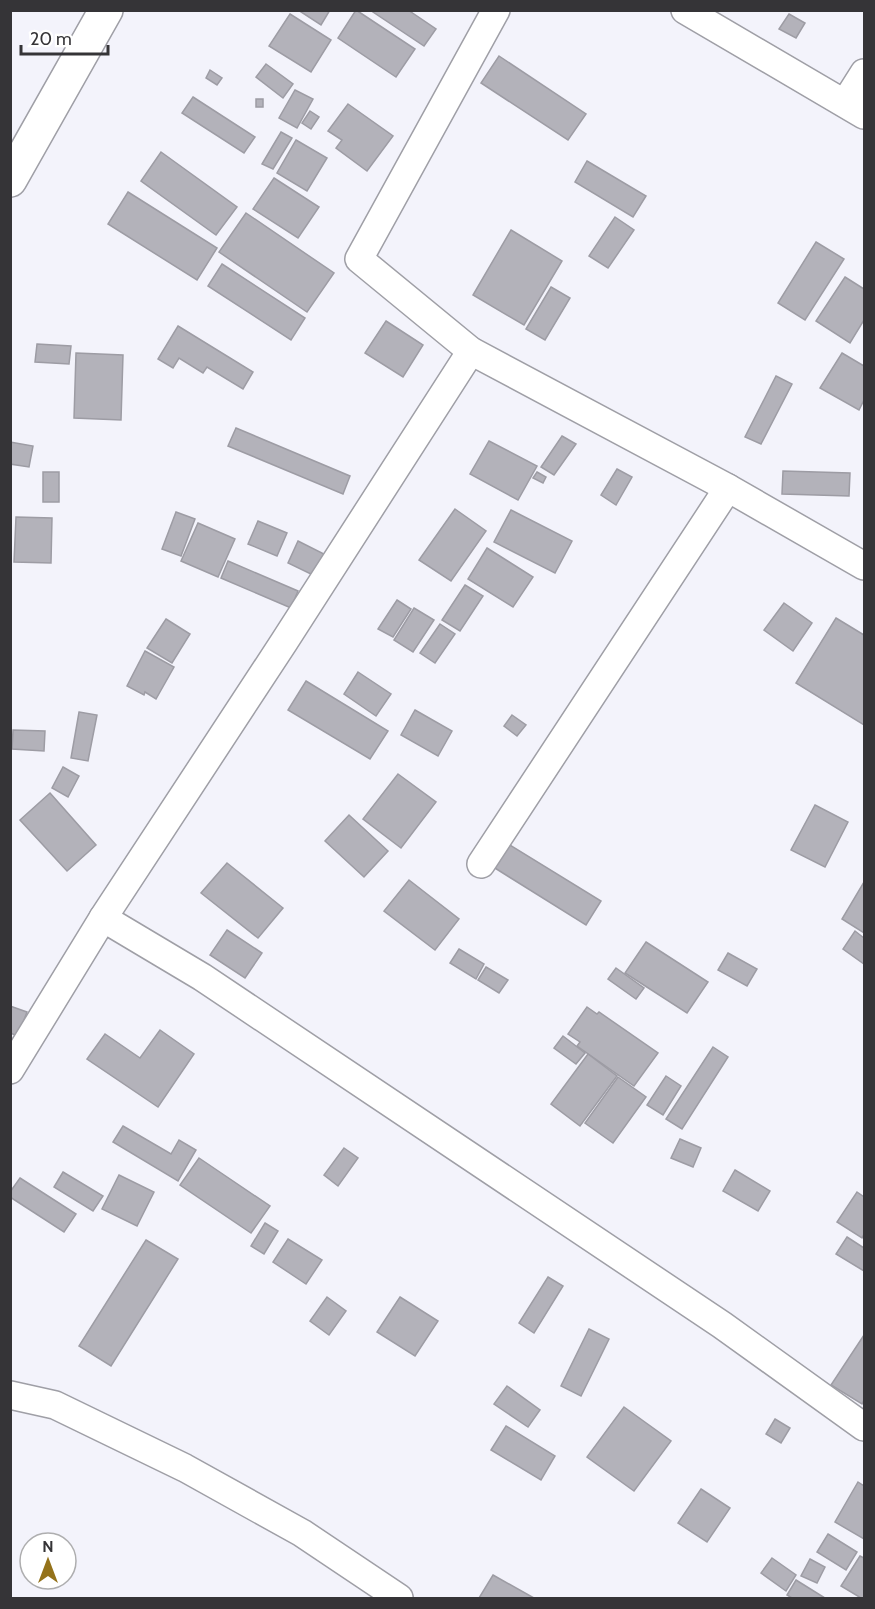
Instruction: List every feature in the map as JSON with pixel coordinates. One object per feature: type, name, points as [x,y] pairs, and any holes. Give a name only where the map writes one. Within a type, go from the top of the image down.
[{"type":"street","points":[[10,180],[106,10]]},
{"type":"street","points":[[496,10],[358,259],[471,351],[728,488],[864,566]]},
{"type":"street","points":[[685,10],[855,109],[864,73]]},
{"type":"street","points":[[10,1070],[103,918],[471,351]]},
{"type":"street","points":[[481,864],[728,488]]},
{"type":"street","points":[[103,918],[212,983],[722,1325],[864,1427]]},
{"type":"street","points":[[10,1395],[55,1405],[185,1467],[302,1533],[399,1599]]},
{"type":"building","points":[[298,10],[330,10],[321,25]]},
{"type":"building","points":[[356,10],[415,49],[396,77],[338,38]]},
{"type":"building","points":[[370,10],[408,10],[436,29],[424,46]]},
{"type":"building","points":[[290,14],[331,40],[311,72],[269,46]]},
{"type":"building","points":[[789,14],[805,23],[796,38],[779,29]]},
{"type":"building","points":[[499,56],[586,114],[568,140],[481,83]]},
{"type":"building","points":[[266,64],[293,84],[283,98],[256,77]]},
{"type":"building","points":[[210,70],[222,78],[217,85],[206,78]]},
{"type":"building","points":[[295,90],[313,99],[297,128],[279,118]]},
{"type":"building","points":[[193,97],[255,137],[244,153],[182,113]]},
{"type":"building","points":[[256,99],[263,99],[263,107],[256,107]]},
{"type":"building","points":[[348,104],[393,136],[367,171],[336,148],[342,140],[328,131]]},
{"type":"building","points":[[310,111],[319,117],[311,129],[302,123]]},
{"type":"building","points":[[281,132],[292,138],[273,169],[262,164]]},
{"type":"building","points":[[296,140],[327,158],[307,191],[277,173]]},
{"type":"building","points":[[161,152],[237,207],[216,235],[141,181]]},
{"type":"building","points":[[587,161],[646,196],[633,217],[575,182]]},
{"type":"building","points":[[274,178],[319,207],[298,238],[253,209]]},
{"type":"building","points":[[128,192],[217,248],[197,280],[108,224]]},
{"type":"building","points":[[246,213],[334,273],[307,312],[219,252]]},
{"type":"building","points":[[615,217],[634,230],[608,268],[589,256]]},
{"type":"building","points":[[511,230],[562,261],[524,325],[473,295]]},
{"type":"building","points":[[816,242],[844,259],[805,320],[778,303]]},
{"type":"building","points":[[222,264],[305,318],[291,340],[208,286]]},
{"type":"building","points":[[845,277],[864,289],[864,320],[850,343],[816,321]]},
{"type":"building","points":[[551,287],[570,298],[545,340],[526,329]]},
{"type":"building","points":[[386,321],[423,345],[403,377],[365,353]]},
{"type":"building","points":[[178,326],[253,372],[243,389],[207,367],[203,373],[179,358],[173,368],[158,359]]},
{"type":"building","points":[[37,344],[71,346],[69,364],[35,362]]},
{"type":"building","points":[[76,353],[123,355],[121,420],[74,418]]},
{"type":"building","points":[[842,353],[864,366],[864,400],[859,410],[820,388]]},
{"type":"building","points":[[776,376],[792,384],[761,444],[745,437]]},
{"type":"building","points":[[236,428],[350,476],[343,494],[228,446]]},
{"type":"building","points":[[562,436],[576,444],[554,475],[541,467]]},
{"type":"building","points":[[489,441],[537,466],[518,500],[470,474]]},
{"type":"building","points":[[10,442],[33,446],[29,467],[10,464]]},
{"type":"building","points":[[617,469],[632,477],[616,505],[601,495]]},
{"type":"building","points":[[783,471],[850,473],[849,496],[782,494]]},
{"type":"building","points":[[43,472],[59,472],[59,502],[43,502]]},
{"type":"building","points":[[537,472],[546,477],[543,483],[533,478]]},
{"type":"building","points":[[455,509],[486,531],[451,581],[419,560]]},
{"type":"building","points":[[511,510],[572,541],[555,573],[494,542]]},
{"type":"building","points":[[176,512],[195,519],[181,556],[162,549]]},
{"type":"building","points":[[16,517],[52,518],[51,563],[14,562]]},
{"type":"building","points":[[258,521],[287,533],[277,556],[248,544]]},
{"type":"building","points":[[198,523],[235,539],[218,577],[181,561]]},
{"type":"building","points":[[298,541],[326,555],[315,576],[288,563]]},
{"type":"building","points":[[487,548],[533,577],[513,607],[468,579]]},
{"type":"building","points":[[228,561],[298,591],[291,608],[221,578]]},
{"type":"building","points":[[465,585],[483,596],[460,631],[442,620]]},
{"type":"building","points":[[397,600],[411,609],[393,637],[378,629]]},
{"type":"building","points":[[784,603],[812,623],[793,651],[764,630]]},
{"type":"building","points":[[414,608],[434,620],[413,652],[394,640]]},
{"type":"building","points":[[836,618],[864,635],[864,725],[796,683]]},
{"type":"building","points":[[166,619],[190,634],[172,663],[147,648]]},
{"type":"building","points":[[440,624],[455,634],[435,663],[420,653]]},
{"type":"building","points":[[145,651],[174,667],[156,699],[145,692],[144,695],[127,686]]},
{"type":"building","points":[[358,672],[391,694],[376,716],[344,694]]},
{"type":"building","points":[[306,681],[388,731],[370,759],[288,710]]},
{"type":"building","points":[[415,710],[452,731],[438,756],[401,735]]},
{"type":"building","points":[[79,712],[97,715],[88,761],[71,758]]},
{"type":"building","points":[[512,715],[526,725],[517,736],[504,726]]},
{"type":"building","points":[[13,730],[45,731],[44,751],[12,749]]},
{"type":"building","points":[[63,767],[79,776],[68,797],[52,788]]},
{"type":"building","points":[[398,774],[436,802],[401,848],[363,819]]},
{"type":"building","points":[[50,793],[96,845],[67,871],[20,820]]},
{"type":"building","points":[[815,805],[848,822],[825,867],[791,850]]},
{"type":"building","points":[[349,815],[388,851],[364,877],[325,841]]},
{"type":"building","points":[[505,842],[601,901],[586,925],[490,865]]},
{"type":"building","points":[[227,863],[283,908],[258,938],[201,893]]},
{"type":"building","points":[[409,880],[459,919],[435,950],[384,911]]},
{"type":"building","points":[[864,882],[864,933],[842,919]]},
{"type":"building","points":[[227,930],[262,953],[245,978],[210,955]]},
{"type":"building","points":[[855,931],[864,938],[864,964],[843,949]]},
{"type":"building","points":[[646,942],[708,982],[687,1013],[625,973]]},
{"type":"building","points":[[459,949],[484,964],[476,979],[450,963]]},
{"type":"building","points":[[728,953],[757,969],[747,986],[718,970]]},
{"type":"building","points":[[486,967],[508,980],[499,993],[478,980]]},
{"type":"building","points":[[616,968],[644,988],[636,999],[608,979]]},
{"type":"building","points":[[10,1006],[27,1012],[18,1036],[10,1033]]},
{"type":"building","points":[[587,1007],[597,1014],[599,1012],[658,1053],[634,1086],[577,1046],[580,1042],[568,1034]]},
{"type":"building","points":[[160,1030],[194,1054],[158,1107],[87,1059],[105,1034],[140,1058]]},
{"type":"building","points":[[563,1036],[585,1053],[576,1064],[554,1048]]},
{"type":"building","points":[[713,1047],[728,1057],[682,1129],[666,1119]]},
{"type":"building","points":[[588,1054],[617,1076],[580,1126],[551,1104]]},
{"type":"building","points":[[666,1076],[681,1086],[663,1115],[647,1105]]},
{"type":"building","points":[[618,1077],[646,1097],[613,1143],[585,1123]]},
{"type":"building","points":[[123,1126],[171,1154],[179,1140],[196,1150],[178,1181],[113,1142]]},
{"type":"building","points":[[680,1139],[701,1148],[693,1167],[671,1158]]},
{"type":"building","points":[[344,1148],[358,1158],[338,1186],[324,1175]]},
{"type":"building","points":[[199,1158],[270,1206],[251,1233],[180,1185]]},
{"type":"building","points":[[735,1170],[770,1191],[758,1211],[723,1191]]},
{"type":"building","points":[[63,1172],[103,1196],[93,1211],[54,1187]]},
{"type":"building","points":[[119,1175],[154,1192],[137,1226],[102,1209]]},
{"type":"building","points":[[20,1178],[76,1214],[64,1232],[10,1197],[10,1192]]},
{"type":"building","points":[[857,1192],[864,1197],[864,1234],[862,1238],[837,1222]]},
{"type":"building","points":[[265,1223],[278,1231],[264,1254],[251,1246]]},
{"type":"building","points":[[847,1237],[864,1248],[864,1271],[836,1254]]},
{"type":"building","points":[[288,1239],[322,1260],[306,1284],[273,1262]]},
{"type":"building","points":[[146,1240],[178,1259],[111,1366],[79,1346]]},
{"type":"building","points":[[548,1277],[563,1286],[534,1333],[519,1323]]},
{"type":"building","points":[[327,1297],[346,1311],[329,1335],[310,1321]]},
{"type":"building","points":[[400,1297],[438,1321],[415,1356],[377,1332]]},
{"type":"building","points":[[589,1329],[609,1339],[581,1396],[561,1386]]},
{"type":"building","points":[[864,1335],[864,1400],[862,1404],[831,1385]]},
{"type":"building","points":[[507,1386],[540,1410],[528,1427],[494,1404]]},
{"type":"building","points":[[624,1407],[671,1441],[634,1491],[587,1457]]},
{"type":"building","points":[[775,1419],[790,1428],[781,1443],[766,1434]]},
{"type":"building","points":[[506,1426],[555,1456],[541,1480],[491,1450]]},
{"type":"building","points":[[858,1482],[864,1486],[864,1539],[835,1522]]},
{"type":"building","points":[[701,1489],[730,1508],[707,1542],[678,1523]]},
{"type":"building","points":[[828,1534],[857,1552],[846,1570],[817,1552]]},
{"type":"building","points":[[860,1556],[864,1558],[864,1598],[841,1586]]},
{"type":"building","points":[[772,1558],[796,1575],[786,1591],[761,1573]]},
{"type":"building","points":[[810,1559],[825,1567],[817,1583],[801,1576]]},
{"type":"building","points":[[493,1575],[534,1598],[479,1598]]},
{"type":"building","points":[[796,1580],[825,1598],[792,1598],[787,1595]]}]
